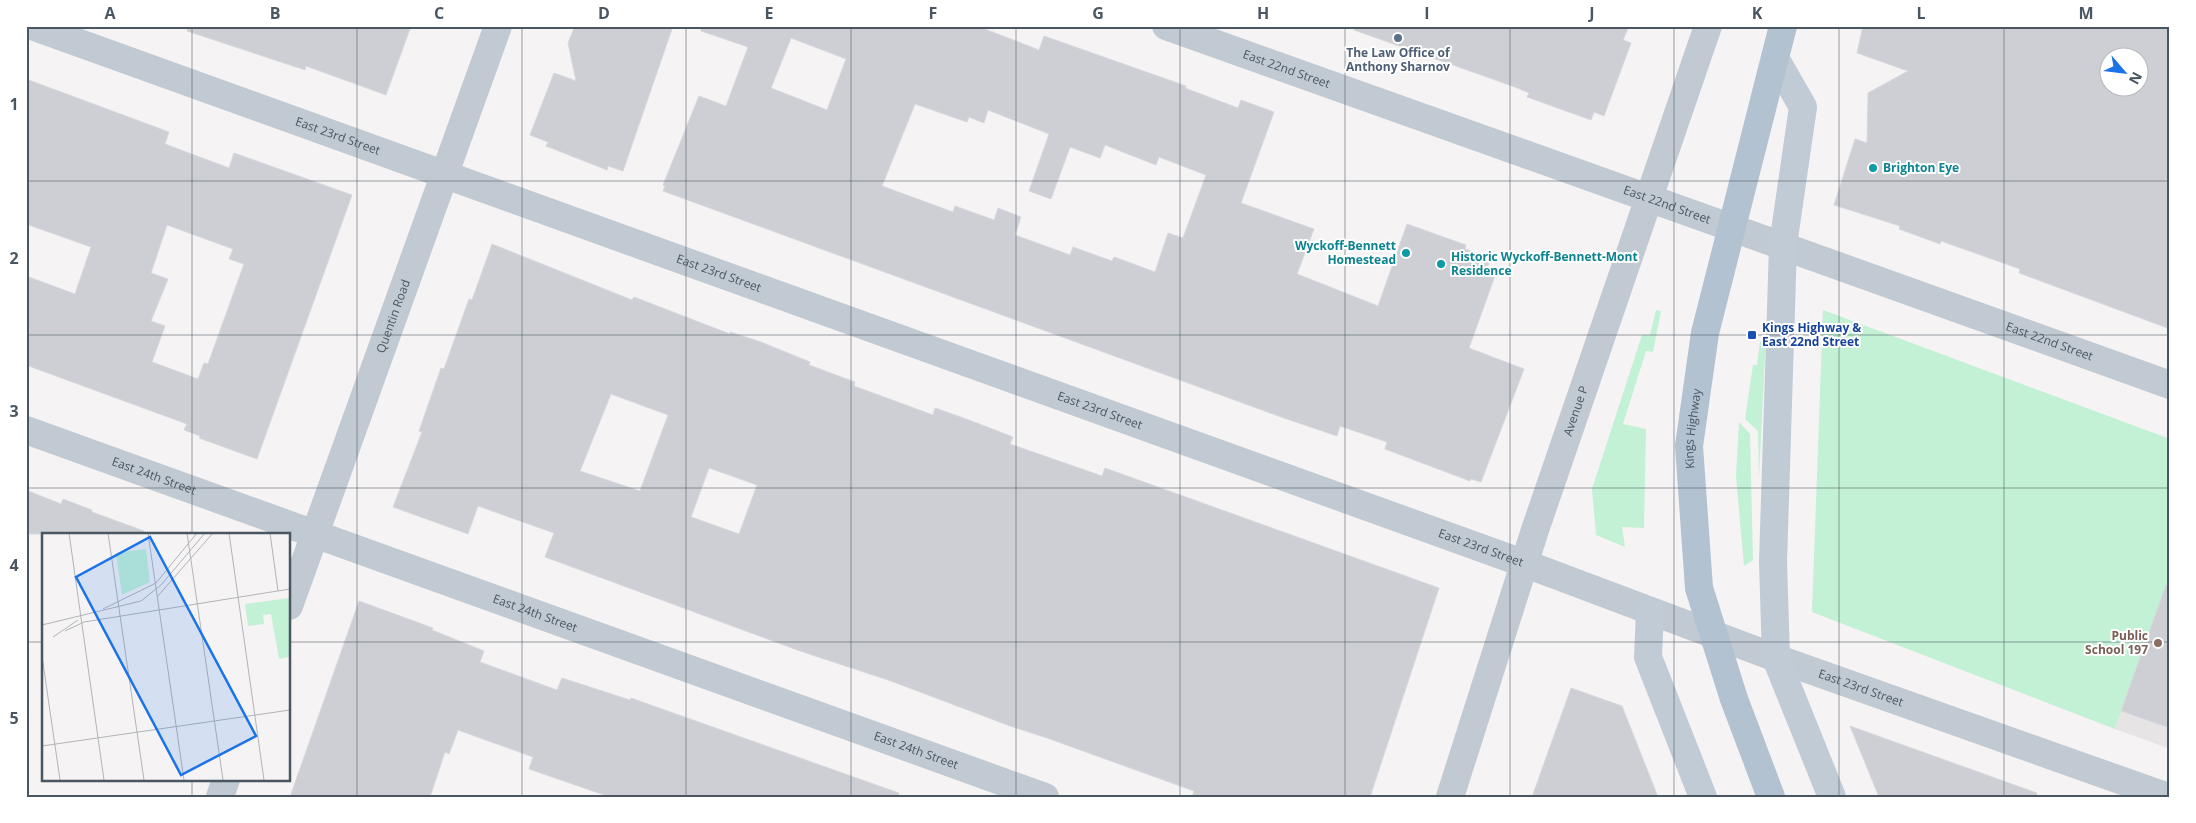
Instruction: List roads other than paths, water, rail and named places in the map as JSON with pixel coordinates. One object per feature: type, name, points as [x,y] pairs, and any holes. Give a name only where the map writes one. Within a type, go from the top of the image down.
[{"type":"main road","name":"Kings Highway","points":[[1772,797],[1734,699],[1716,635],[1700,588],[1689,446],[1706,333],[1731,227],[1783,26]]},
{"type":"street","name":"East 23rd Street","points":[[32,26],[1524,564],[1776,658],[2168,797]]},
{"type":"street","name":"Quentin Road","points":[[290,603],[498,26]]},
{"type":"street","name":"East 22nd Street","points":[[1166,26],[1647,199],[1784,245],[2170,385]]},
{"type":"street","name":"Avenue P","points":[[1450,797],[1524,564],[1647,199],[1708,26]]},
{"type":"street","points":[[1774,58],[1803,107],[1784,245],[1772,562],[1776,658],[1832,797]]},
{"type":"street","name":"East 24th Street","points":[[26,430],[1045,797]]},
{"type":"street","points":[[1650,611],[1648,658],[1703,797]]},
{"type":"street","points":[[220,797],[226,780]]},
{"type":"place","name":"The Law Office of Anthony Sharnov","points":[[1398,38]]},
{"type":"place","name":"Brighton Eye","points":[[1873,168]]},
{"type":"place","name":"Wyckoff-Bennett Homestead","points":[[1406,253]]},
{"type":"place","name":"Historic Wyckoff-Bennett-Mont Residence","points":[[1441,264]]},
{"type":"place","name":"Kings Highway & East 22nd Street","points":[[1752,335]]},
{"type":"place","name":"Public School 197","points":[[2158,643]]}]
